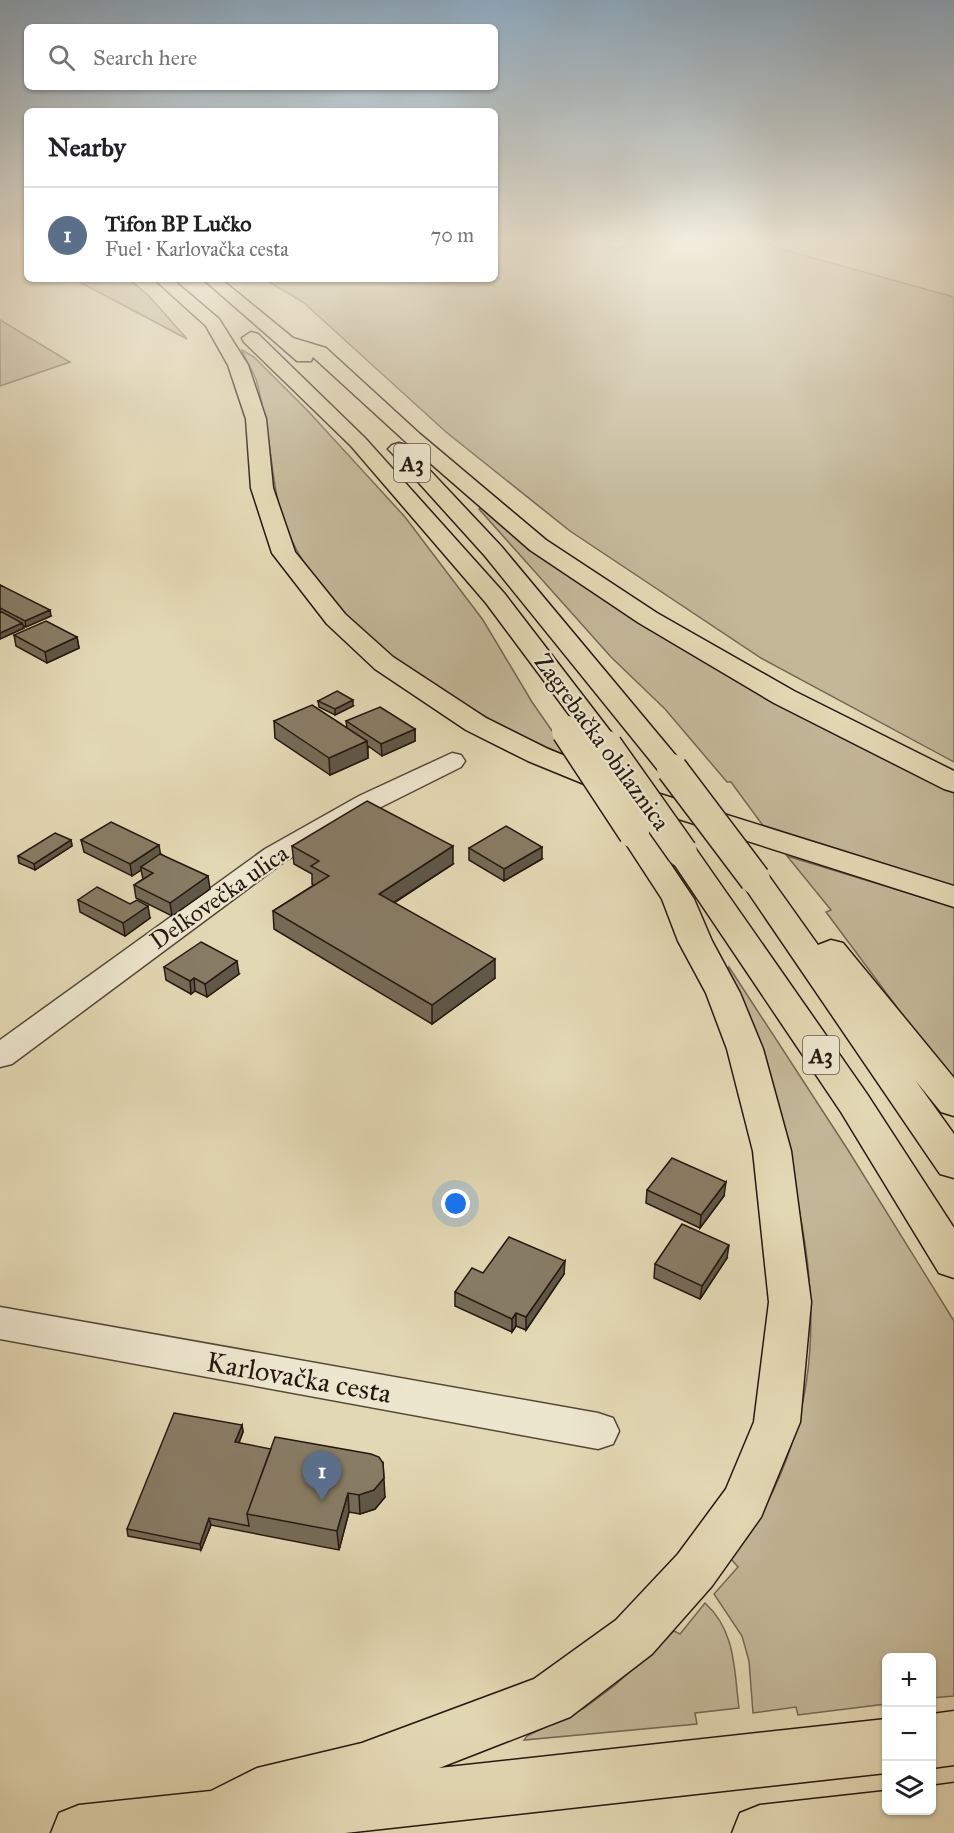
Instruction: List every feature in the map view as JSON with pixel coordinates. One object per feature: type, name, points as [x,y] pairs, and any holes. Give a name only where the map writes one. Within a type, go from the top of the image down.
[{"type":"highway","points":[[216,328],[238,365],[256,419],[262,488],[284,553],[336,619],[384,663],[476,724],[549,760],[649,800],[954,897]]},
{"type":"highway","name":"Zagrebačka obilaznica","points":[[240,328],[358,442],[495,598],[607,746],[682,852],[848,1094],[954,1262]]},
{"type":"highway","name":"Zagrebačka obilaznica","points":[[269,328],[388,437],[529,593],[672,769],[754,879],[954,1164]]},
{"type":"highway","points":[[286,342],[320,352],[413,438],[538,545],[648,618],[784,697],[954,783]]},
{"type":"highway","points":[[216,1819],[257,1796],[362,1770],[550,1699],[634,1637],[684,1583],[744,1502],[777,1422],[790,1302],[772,1151],[745,1049],[723,993],[695,941],[678,899],[567,731],[568,696]]},
{"type":"highway","points":[[754,879],[790,898],[954,1103]]},
{"type":"highway","points":[[936,1740],[954,1738]]},
{"type":"highway","points":[[79,1833],[882,1746]]},
{"type":"highway","points":[[778,1831],[954,1811]]},
{"type":"street","name":"Delkovečka ulica","points":[[0,1056],[275,855],[369,802],[452,760]]},
{"type":"street","name":"Karlovačka cesta","points":[[0,1323],[598,1431]]},
{"type":"shaded area","points":[[0,328],[13,328],[70,362],[0,386]]},
{"type":"shaded area","points":[[165,328],[177,328],[187,339]]},
{"type":"shaded area","points":[[331,328],[954,328],[954,762],[761,658],[570,531],[446,432]]},
{"type":"shaded area","points":[[242,350],[254,357],[308,411],[405,517],[483,620],[532,702],[571,758],[531,740],[449,696],[410,670],[373,641],[339,609],[311,573],[284,522],[259,390]]},
{"type":"shaded area","points":[[482,508],[525,543],[775,702],[954,793],[954,888],[767,831],[731,782],[727,782],[665,709],[611,657],[479,509]]},
{"type":"shaded area","points":[[787,856],[954,907],[954,1081],[826,912],[831,910]]},
{"type":"shaded area","points":[[729,967],[848,1150],[954,1321],[954,1696],[936,1698],[936,1653],[882,1653],[882,1704],[798,1715],[796,1707],[753,1713],[749,1661],[742,1636],[714,1594],[738,1567],[730,1558],[766,1505],[794,1438],[808,1371],[811,1304],[804,1237],[790,1170],[772,1104],[728,972]]},
{"type":"shaded area","points":[[705,1603],[723,1626],[728,1639],[732,1652],[739,1708],[695,1713],[697,1724],[524,1740],[527,1736],[584,1708],[614,1686],[674,1631],[680,1634]]},
{"type":"building","points":[[0,585],[50,610],[25,621],[0,608]]},
{"type":"building","points":[[0,611],[22,623],[0,633]]},
{"type":"building","points":[[46,621],[77,637],[45,652],[14,635]]},
{"type":"building","points":[[337,691],[353,700],[335,709],[318,701]]},
{"type":"building","points":[[312,705],[367,741],[329,758],[274,721]]},
{"type":"building","points":[[380,707],[415,729],[381,744],[346,721]]},
{"type":"building","points":[[367,801],[453,846],[379,894],[495,959],[432,1005],[273,911],[329,876],[311,866],[319,861],[292,846]]},
{"type":"building","points":[[111,822],[159,845],[130,864],[81,840]]},
{"type":"building","points":[[506,826],[542,847],[504,869],[469,848]]},
{"type":"building","points":[[55,833],[71,840],[34,864],[18,856]]},
{"type":"building","points":[[160,854],[208,876],[170,903],[134,885],[153,873],[141,867]]},
{"type":"building","points":[[97,887],[130,904],[137,900],[148,906],[123,923],[78,900]]},
{"type":"building","points":[[201,942],[237,961],[205,984],[194,978],[190,981],[164,967]]},
{"type":"building","points":[[672,1158],[726,1182],[701,1215],[647,1190]]},
{"type":"building","points":[[682,1224],[729,1245],[702,1286],[655,1264]]},
{"type":"building","points":[[509,1237],[565,1261],[526,1317],[516,1313],[512,1319],[455,1292],[472,1268],[483,1273]]},
{"type":"building","points":[[174,1413],[242,1425],[235,1442],[271,1449],[247,1514],[249,1526],[209,1518],[200,1544],[127,1529]]},
{"type":"building","points":[[275,1437],[379,1457],[383,1463],[384,1478],[374,1490],[359,1495],[348,1493],[337,1531],[247,1514]]},
{"type":"place","name":"Tifon BP Lučko","points":[[322,1501]]}]
